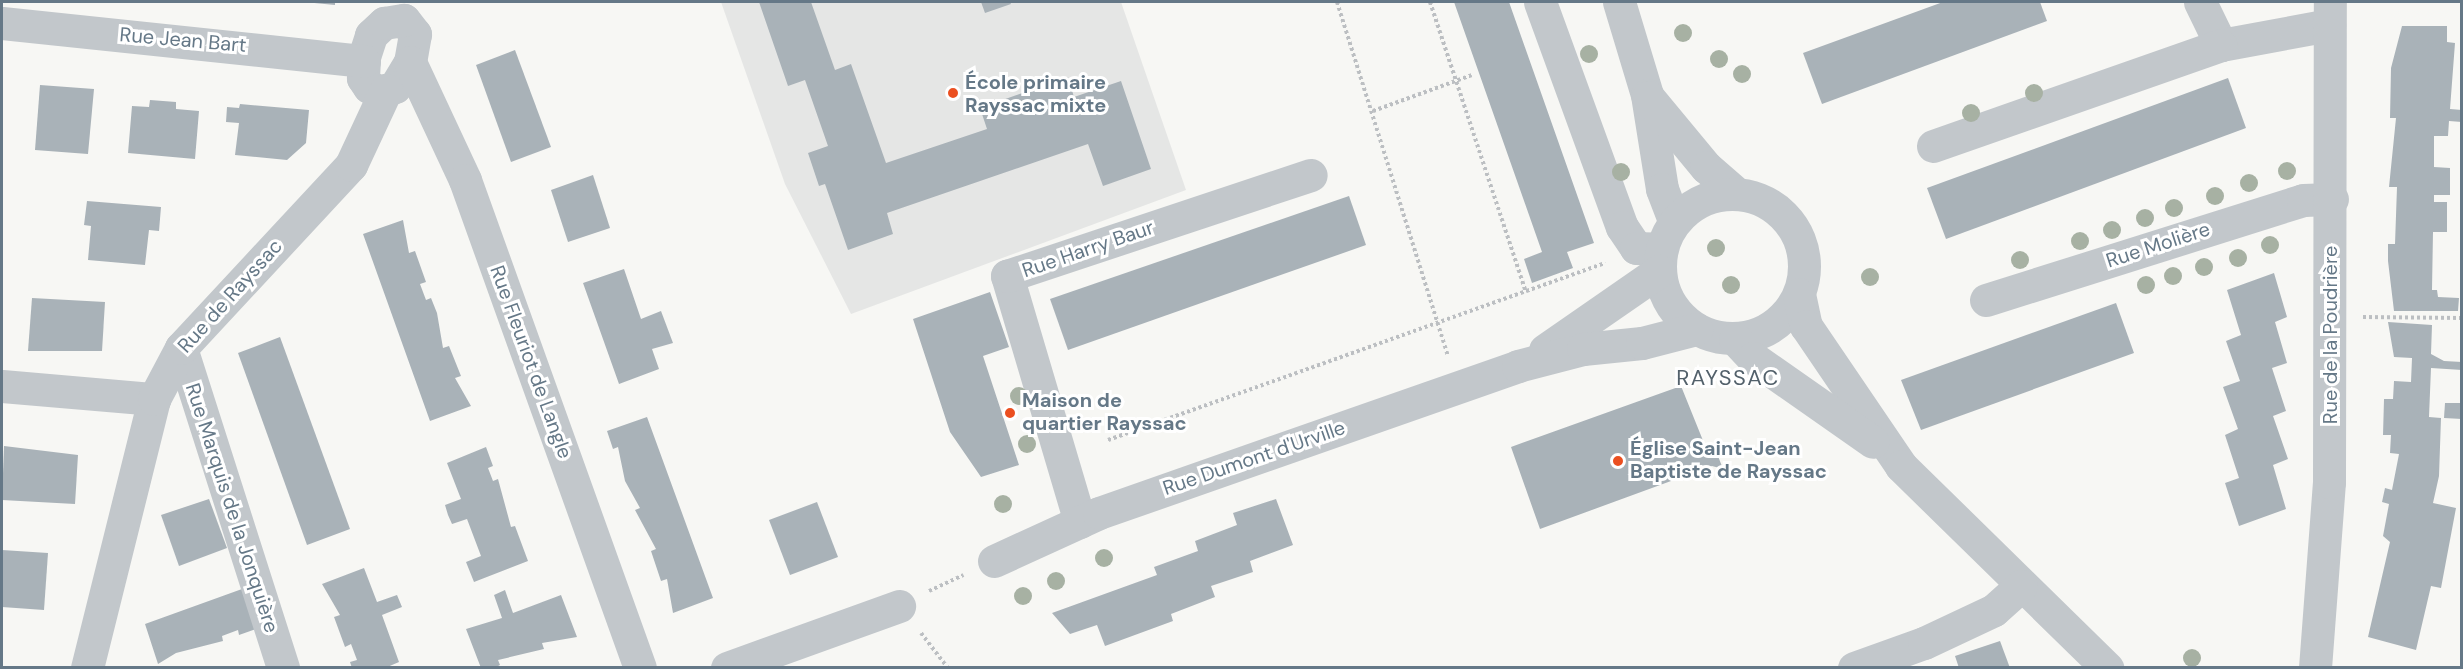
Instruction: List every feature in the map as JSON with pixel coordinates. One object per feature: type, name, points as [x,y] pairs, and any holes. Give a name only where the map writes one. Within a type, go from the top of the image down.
[{"type":"street","points":[[1540,2],[1622,227],[1657,247]]},
{"type":"street","points":[[1619,2],[1647,95],[1662,189],[1657,247],[1670,305],[1696,329],[1735,339],[1753,358],[1893,457],[2106,668]]},
{"type":"street","points":[[2200,2],[2221,45]]},
{"type":"street","points":[[386,90],[369,87],[363,78],[364,61],[371,35],[385,12],[404,20],[415,34],[410,62]]},
{"type":"street","points":[[1933,146],[2221,45],[2329,14]]},
{"type":"street","name":"Rue de la Poudrière","points":[[2315,668],[2329,482],[2332,200],[2329,14]]},
{"type":"street","name":"Rue Jean Bart","points":[[2,23],[364,61]]},
{"type":"street","name":"Rue de Rayssac","points":[[87,668],[154,399],[181,348],[351,165],[386,90],[395,87],[410,62]]},
{"type":"street","name":"Rue Fleuriot de Langle","points":[[410,62],[465,180],[640,668]]},
{"type":"street","points":[[1647,95],[1706,167],[1736,193]]},
{"type":"street","name":"Rue Harry Baur","points":[[1080,522],[1007,276],[1311,175]]},
{"type":"street","points":[[1657,247],[1691,206],[1712,196],[1736,193],[1758,198],[1778,210],[1794,227],[1803,249],[1804,272],[1799,294],[1806,326],[1893,457]]},
{"type":"street","name":"Rue Molière","points":[[1986,300],[2303,200],[2332,200]]},
{"type":"street","name":"Rue Dumont d'Urville","points":[[1518,366],[1578,330],[1657,247]]},
{"type":"street","points":[[1735,339],[1773,326],[1799,294]]},
{"type":"street","name":"Rue Dumont d'Urville","points":[[994,561],[1080,522],[1518,366],[1583,349],[1642,343],[1696,329]]},
{"type":"street","name":"Rue Marquis de la Jonquière","points":[[181,348],[283,668]]},
{"type":"street","points":[[2,386],[154,399]]},
{"type":"street","points":[[1854,668],[1924,643],[1994,610],[2021,586]]},
{"type":"street","points":[[727,668],[899,606]]},
{"type":"path","points":[[1337,2],[1458,386]]},
{"type":"path","points":[[1430,2],[1526,293]]},
{"type":"path","points":[[1373,111],[1472,75]]},
{"type":"path","points":[[1108,440],[1438,322],[1584,274],[1657,247]]},
{"type":"path","points":[[2329,316],[2462,318]]},
{"type":"path","points":[[948,668],[899,606],[994,561]]},
{"type":"shaded area","name":"École primaire Rayssac mixte","points":[[721,2],[1121,2],[1186,190],[851,314],[785,184]]},
{"type":"building","points":[[304,2],[335,2],[335,5]]},
{"type":"building","points":[[759,2],[811,2],[835,70],[851,64],[886,163],[987,129],[980,108],[1068,77],[1074,97],[1121,81],[1151,169],[1103,186],[1088,144],[887,213],[893,234],[848,250],[825,184],[819,186],[808,153],[828,146],[805,80],[788,86]]},
{"type":"building","points":[[981,2],[1010,2],[1011,4],[985,13]]},
{"type":"building","points":[[1454,2],[1509,2],[1594,243],[1567,252],[1573,268],[1532,283],[1524,259],[1542,252]]},
{"type":"building","points":[[1943,2],[2040,2],[2047,21],[1822,104],[1803,53]]},
{"type":"building","points":[[2402,26],[2447,26],[2447,42],[2455,43],[2450,109],[2462,110],[2462,122],[2449,121],[2448,136],[2434,136],[2434,167],[2450,168],[2450,195],[2434,195],[2434,202],[2447,202],[2447,232],[2433,232],[2432,290],[2437,290],[2438,297],[2459,298],[2458,311],[2394,311],[2388,261],[2388,244],[2395,244],[2397,187],[2389,187],[2396,118],[2390,118],[2391,68]]},
{"type":"building","points":[[515,50],[551,147],[511,162],[476,65]]},
{"type":"building","points":[[2228,78],[2246,128],[1946,239],[1927,188]]},
{"type":"building","points":[[40,85],[94,89],[88,154],[35,150]]},
{"type":"building","points":[[150,100],[176,102],[176,109],[199,111],[195,159],[128,153],[132,106],[149,107]]},
{"type":"building","points":[[240,104],[309,110],[306,143],[287,160],[235,155],[239,123],[226,122],[227,107],[239,108]]},
{"type":"building","points":[[593,175],[610,228],[568,242],[551,190]]},
{"type":"building","points":[[1349,196],[1366,245],[1068,350],[1050,299]]},
{"type":"building","points":[[87,201],[161,207],[159,231],[149,230],[145,265],[88,260],[91,226],[84,225]]},
{"type":"building","points":[[403,220],[409,253],[415,251],[426,282],[420,284],[426,300],[431,298],[437,313],[443,348],[449,346],[461,376],[455,378],[471,406],[430,421],[363,234]]},
{"type":"building","points":[[624,269],[641,319],[661,311],[673,343],[652,349],[659,369],[619,384],[583,283]]},
{"type":"building","points":[[2274,273],[2287,317],[2275,322],[2287,363],[2272,368],[2286,411],[2273,416],[2288,459],[2273,465],[2286,509],[2239,526],[2225,483],[2239,478],[2225,435],[2238,429],[2223,387],[2240,381],[2226,341],[2241,335],[2227,290]]},
{"type":"building","points":[[990,292],[1009,347],[983,356],[1019,465],[981,477],[950,432],[913,319]]},
{"type":"building","points":[[32,298],[105,302],[102,351],[28,351]]},
{"type":"building","points":[[2116,303],[2134,353],[1921,430],[1901,380]]},
{"type":"building","points":[[2388,322],[2432,325],[2431,354],[2444,361],[2462,362],[2462,370],[2431,368],[2429,417],[2441,418],[2439,476],[2433,503],[2456,508],[2441,588],[2431,586],[2416,650],[2368,637],[2390,542],[2383,536],[2389,504],[2382,502],[2385,488],[2392,490],[2399,454],[2390,453],[2391,435],[2383,435],[2384,399],[2393,399],[2394,381],[2411,382],[2412,358],[2394,357]]},
{"type":"building","points":[[280,337],[350,529],[307,545],[238,353]]},
{"type":"building","name":"Église Saint-Jean Baptiste de Rayssac","points":[[1681,386],[1706,448],[1718,456],[1723,469],[1712,466],[1540,529],[1511,447]]},
{"type":"building","points":[[2445,403],[2462,403],[2462,419],[2444,418]]},
{"type":"building","points":[[647,417],[713,598],[673,613],[667,579],[661,581],[651,551],[656,549],[635,510],[640,508],[625,481],[618,447],[613,449],[607,431]]},
{"type":"building","points":[[4,446],[78,455],[75,504],[2,500]]},
{"type":"building","points":[[486,447],[493,466],[488,468],[493,481],[498,479],[511,527],[515,526],[528,561],[474,582],[466,562],[481,556],[467,519],[452,524],[448,515],[445,505],[461,499],[447,463]]},
{"type":"building","points":[[209,499],[227,548],[179,566],[161,515]]},
{"type":"building","points":[[1276,499],[1293,545],[1250,561],[1253,572],[1211,586],[1215,597],[1171,614],[1173,621],[1105,646],[1097,625],[1070,634],[1052,613],[1157,575],[1154,567],[1198,551],[1195,541],[1237,525],[1233,513]]},
{"type":"building","points":[[817,502],[838,557],[790,575],[769,520]]},
{"type":"building","points":[[2,550],[48,553],[44,610],[2,607]]},
{"type":"building","points":[[364,568],[377,602],[397,595],[402,607],[382,615],[399,662],[385,668],[352,668],[350,662],[357,660],[351,644],[345,647],[334,617],[340,615],[322,584]]},
{"type":"building","points":[[242,589],[256,629],[239,635],[238,630],[222,636],[223,641],[176,653],[158,664],[145,624]]},
{"type":"building","points":[[505,590],[513,613],[561,595],[577,637],[542,643],[544,649],[498,660],[500,665],[494,668],[481,668],[466,629],[502,618],[494,595]]},
{"type":"building","points":[[2000,641],[2010,668],[1959,668],[1955,656]]},
{"type":"place","name":"École primaire Rayssac mixte","points":[[953,93]]},
{"type":"place","name":"Maison de quartier Rayssac","points":[[1010,413]]},
{"type":"place","name":"Église Saint-Jean Baptiste de Rayssac","points":[[1618,461]]},
{"type":"district","name":"RAYSSAC","points":[[1728,378]]}]
